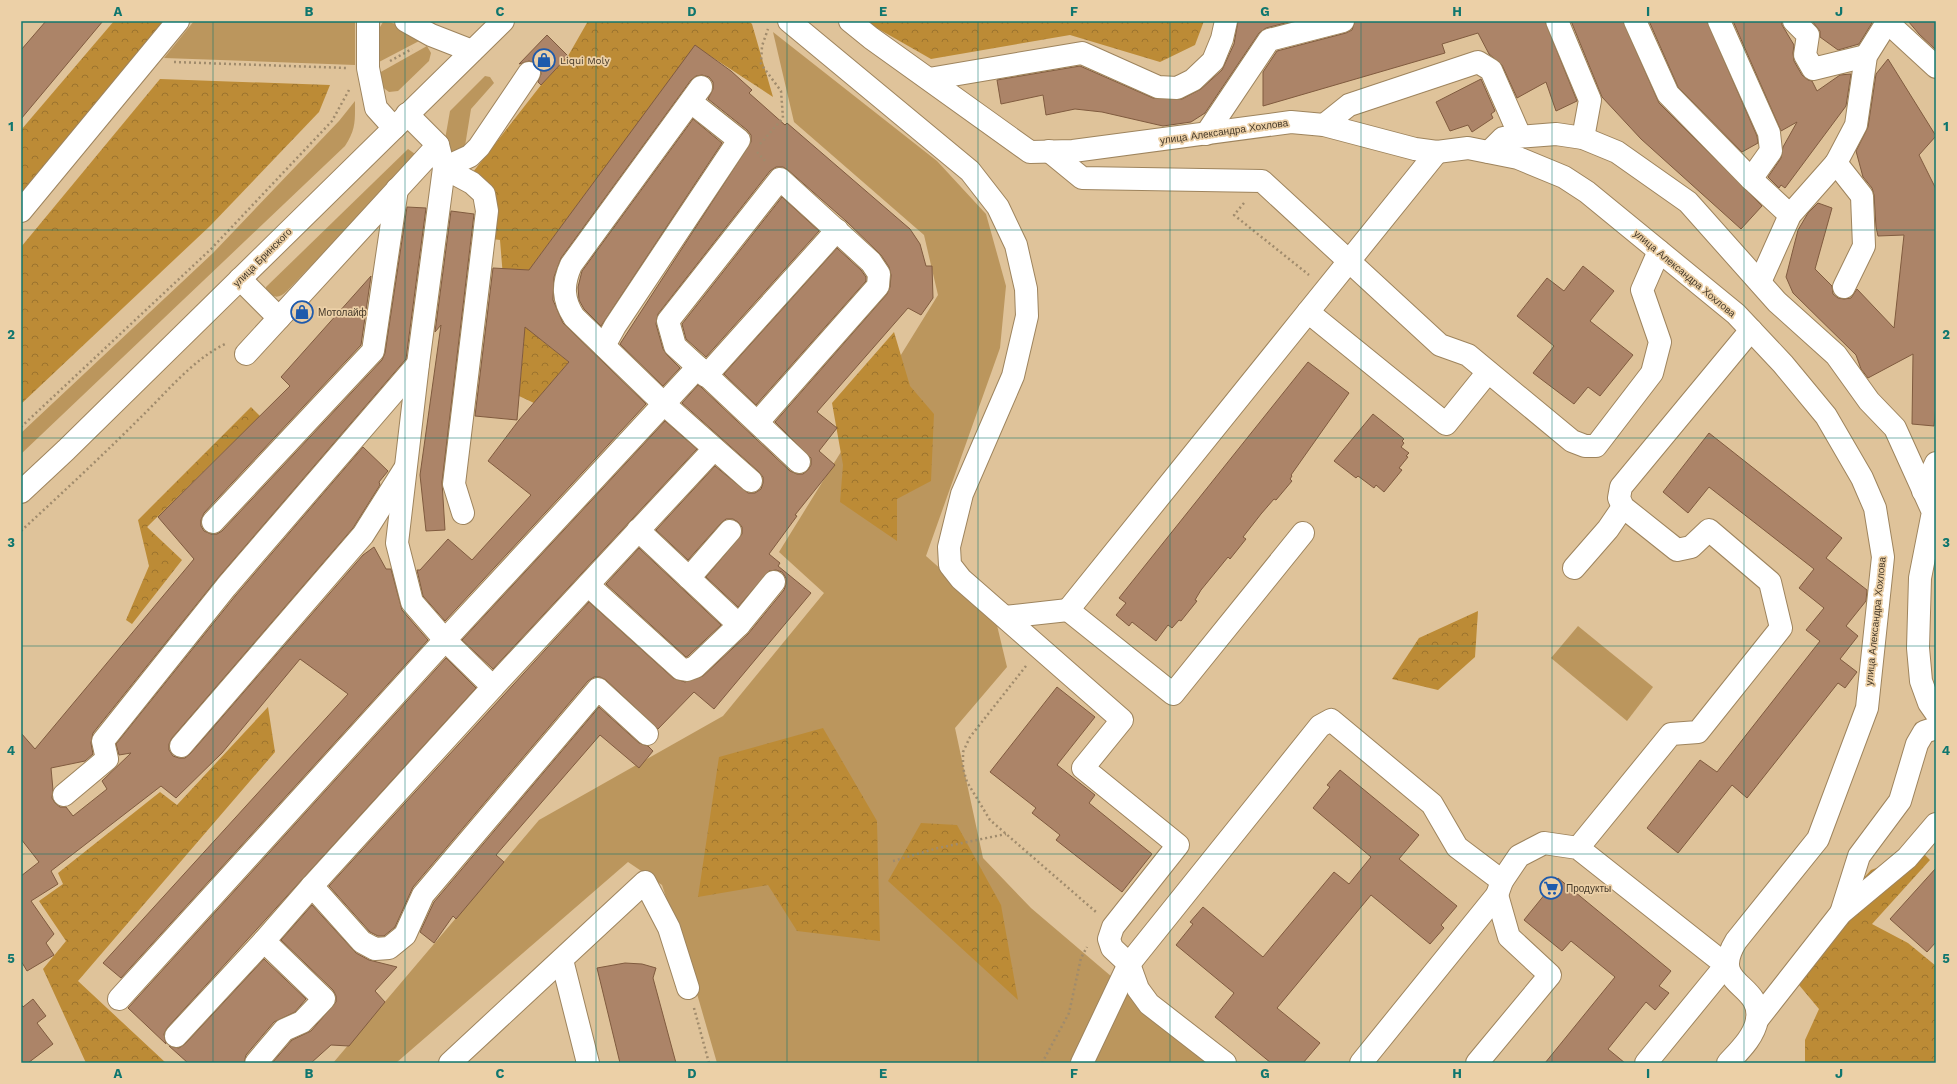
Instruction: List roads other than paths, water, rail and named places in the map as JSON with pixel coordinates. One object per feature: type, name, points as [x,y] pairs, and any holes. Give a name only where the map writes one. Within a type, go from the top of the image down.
[{"type":"street","points":[[21,211],[178,21]]},
{"type":"street","points":[[368,21],[368,68],[376,108],[438,145],[444,168],[418,364],[397,543],[412,602],[445,640],[494,687]]},
{"type":"street","points":[[406,21],[431,35],[472,51]]},
{"type":"street","name":"улица Бринского","points":[[21,492],[66,450],[503,21]]},
{"type":"street","name":"улица Александра Хохлова","points":[[850,21],[1030,152],[1073,151],[1291,122],[1324,125],[1415,149],[1437,152],[1468,148],[1518,158],[1564,177],[1587,192],[1736,314],[1752,330],[1783,364],[1826,416],[1862,478],[1875,508],[1883,557],[1867,708],[1818,839],[1736,940],[1729,952],[1726,965]]},
{"type":"street","points":[[929,79],[1082,53],[1158,87],[1177,88],[1193,80],[1213,61],[1222,39],[1226,21]]},
{"type":"street","points":[[1206,134],[1269,30],[1343,21]]},
{"type":"street","points":[[1557,21],[1590,100],[1583,138]]},
{"type":"street","points":[[1635,21],[1668,94],[1751,179],[1790,215]]},
{"type":"street","points":[[1719,21],[1769,133],[1771,151],[1751,179]]},
{"type":"street","points":[[1794,21],[1808,35],[1805,55],[1813,69],[1866,56]]},
{"type":"street","points":[[1760,282],[1790,215],[1836,163],[1856,125],[1866,56],[1887,21],[1936,67]]},
{"type":"street","points":[[780,23],[970,172],[998,207],[1016,245],[1026,289],[1027,316],[1013,376],[962,494],[949,547],[950,565],[961,579],[1122,720],[1084,768],[1178,845],[1113,927],[1109,939],[1112,948],[1129,964],[1138,989],[1149,1004],[1226,1063]]},
{"type":"street","points":[[1324,125],[1349,105],[1478,62],[1491,70],[1520,136]]},
{"type":"street","points":[[444,168],[470,156],[479,147],[529,73]]},
{"type":"street","points":[[604,346],[739,140],[696,95],[571,265],[565,278],[566,304],[574,317],[604,346],[664,404],[751,481]]},
{"type":"street","points":[[1489,152],[1503,138],[1556,134],[1583,138],[1617,152],[1688,202],[1778,302],[1836,355],[1869,400],[1895,428],[1933,512],[1920,578],[1918,648],[1921,681],[1929,703],[1936,714]]},
{"type":"street","points":[[239,347],[279,318],[438,145]]},
{"type":"street","points":[[1049,151],[1082,178],[1262,181],[1440,345],[1468,355],[1572,441],[1585,446],[1596,446],[1652,373],[1660,342],[1642,290],[1659,251]]},
{"type":"street","points":[[1005,617],[1068,610],[1437,152]]},
{"type":"street","points":[[1836,163],[1862,196],[1864,246],[1844,287]]},
{"type":"street","points":[[444,168],[472,183],[484,194],[487,211],[454,484],[463,513]]},
{"type":"street","points":[[758,422],[878,286],[879,274],[872,262],[780,179],[668,321],[675,346],[758,422],[799,462]]},
{"type":"street","points":[[213,522],[373,351],[397,189]]},
{"type":"street","points":[[119,999],[445,640],[664,404],[702,371],[838,230]]},
{"type":"street","points":[[240,279],[279,318]]},
{"type":"street","points":[[1308,312],[1446,424],[1488,372]]},
{"type":"street","points":[[1578,848],[1671,734],[1698,732],[1781,628],[1770,582],[1709,530],[1690,547],[1677,550],[1623,507],[1620,498],[1621,486],[1752,330]]},
{"type":"street","points":[[64,795],[107,759],[103,741],[226,587],[418,364]]},
{"type":"street","points":[[176,1036],[714,448]]},
{"type":"street","points":[[1923,491],[1936,463]]},
{"type":"street","points":[[181,746],[363,535],[406,466]]},
{"type":"street","points":[[1574,568],[1608,529],[1623,507]]},
{"type":"street","points":[[638,530],[739,625]]},
{"type":"street","points":[[689,578],[730,531]]},
{"type":"street","points":[[1068,610],[1173,694],[1303,533]]},
{"type":"street","points":[[588,585],[680,668],[687,670],[695,667],[739,625],[774,582]]},
{"type":"street","points":[[312,886],[362,942],[375,949],[389,948],[405,935],[423,895],[598,689],[647,734]]},
{"type":"street","points":[[1082,1063],[1129,964],[1320,726],[1331,720],[1432,804],[1457,846],[1499,888],[1510,937],[1550,975],[1478,1063]]},
{"type":"street","points":[[1840,913],[1859,856],[1900,801],[1920,738],[1924,732],[1936,728]]},
{"type":"street","points":[[1728,1063],[1751,1035],[1757,1020],[1840,913],[1907,858],[1936,824]]},
{"type":"street","points":[[1361,1063],[1499,888],[1519,856],[1544,843],[1578,848],[1726,965],[1732,976],[1748,992],[1755,1004],[1757,1020]]},
{"type":"street","points":[[450,1063],[645,882],[669,928],[688,988]]},
{"type":"street","points":[[256,1063],[284,1030],[302,1022],[324,999],[264,941]]},
{"type":"street","points":[[562,960],[588,1063]]},
{"type":"street","points":[[1646,1063],[1726,965]]},
{"type":"place","name":"Liqui Moly","points":[[544,60]]},
{"type":"place","name":"Мотолайф","points":[[302,312]]},
{"type":"place","name":"Продукты","points":[[1551,888]]}]
